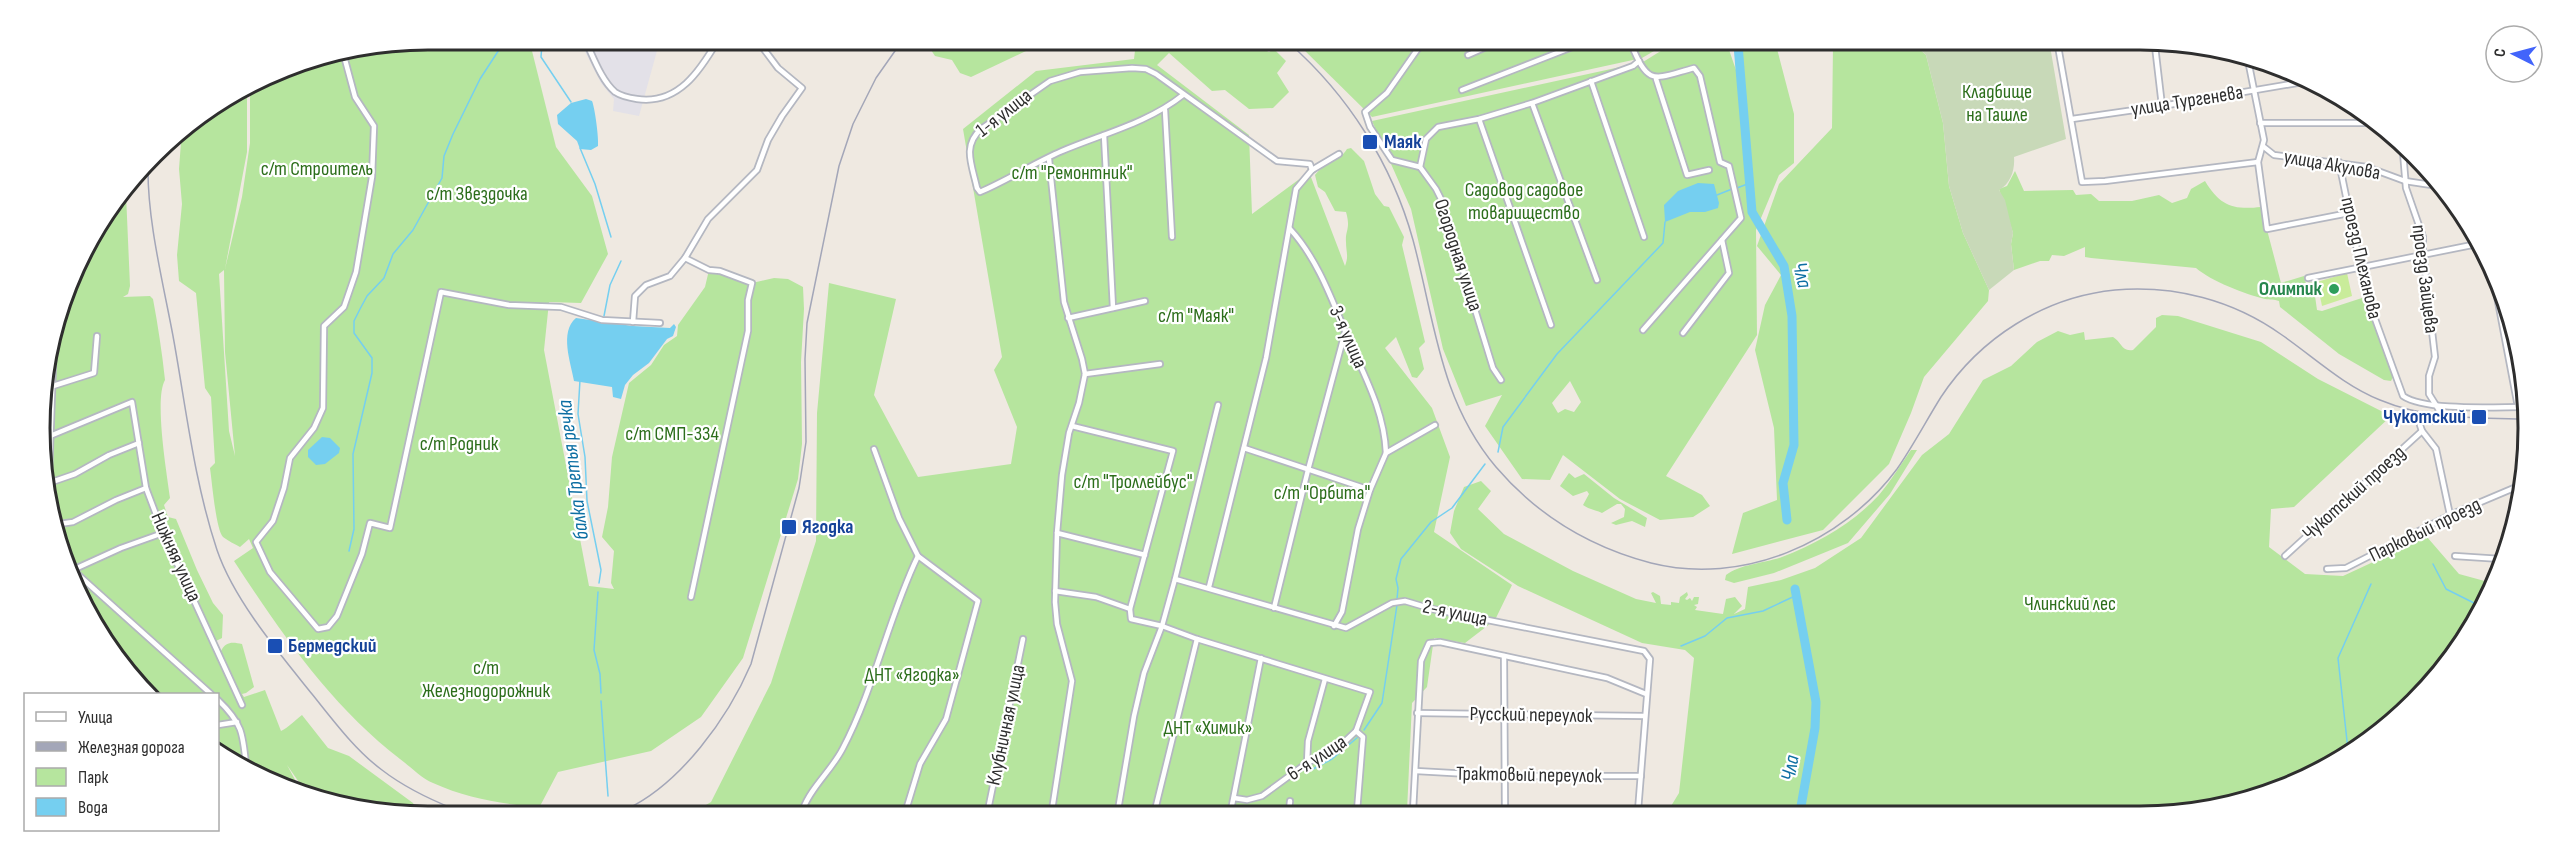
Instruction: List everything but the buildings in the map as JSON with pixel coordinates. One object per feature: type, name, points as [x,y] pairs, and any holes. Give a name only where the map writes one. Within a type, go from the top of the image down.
[{"type":"street","points":[[590,50],[603,75],[617,94],[649,101],[669,95],[692,79],[711,50]]},
{"type":"street","points":[[633,322],[635,296],[646,285],[670,276],[685,258],[708,219],[757,170],[773,132],[802,88],[778,68],[764,50]]},
{"type":"street","points":[[1417,50],[1387,93],[1365,112],[1370,127],[1392,160],[1420,167],[1426,138],[1432,130],[1532,103],[1639,62]]},
{"type":"street","points":[[1468,55],[1480,50]]},
{"type":"street","points":[[1462,90],[1565,50]]},
{"type":"street","points":[[1634,50],[1649,77],[1656,79],[1694,68],[1700,76],[1720,162],[1729,166],[1741,218],[1644,330]]},
{"type":"street","points":[[2059,50],[2072,119]]},
{"type":"street","points":[[2156,50],[2162,106]]},
{"type":"street","points":[[345,59],[355,98],[374,126],[372,177],[356,272],[344,307],[324,326],[323,408],[314,428],[290,458],[284,488],[273,521],[256,542],[270,572],[318,630],[328,627],[337,616],[362,554],[370,523],[390,528],[441,292],[509,305],[561,307],[602,320],[660,323]]},
{"type":"street","points":[[2249,66],[2264,147],[2258,162],[2267,229],[2349,213]]},
{"type":"street","name":"1-я улица","points":[[1183,95],[1165,110],[1059,152],[1014,177],[980,192],[969,146],[971,138],[1035,89],[1050,81],[1080,72],[1146,69],[1277,160],[1304,162],[1310,164],[1312,170]]},
{"type":"street","points":[[1656,79],[1687,175],[1709,170]]},
{"type":"street","points":[[1591,81],[1644,237]]},
{"type":"street","name":"улица Тургенева","points":[[2072,119],[2297,83]]},
{"type":"street","points":[[1532,103],[1597,280]]},
{"type":"street","points":[[1165,110],[1172,237]]},
{"type":"street","points":[[1479,119],[1551,325]]},
{"type":"street","name":"улица Акулова","points":[[2072,119],[2082,182],[2258,162]]},
{"type":"street","points":[[2260,123],[2364,123]]},
{"type":"street","points":[[1104,135],[1113,308]]},
{"type":"street","name":"улица Акулова","points":[[2264,147],[2274,155],[2367,167],[2405,181],[2430,185]]},
{"type":"street","points":[[1209,588],[1266,358],[1296,189],[1312,170],[1339,154]]},
{"type":"street","name":"проезд Зайцева","points":[[2403,156],[2405,181],[2423,237],[2434,357],[2429,376],[2429,394],[2435,405]]},
{"type":"street","points":[[1049,159],[1068,318],[1085,374],[1062,475],[1057,533],[1054,591],[1060,634],[1072,681],[1053,806]]},
{"type":"street","name":"проезд Плеханова","points":[[2339,162],[2366,294],[2398,387],[2403,396],[2410,401],[2435,405]]},
{"type":"street","name":"Огородная улица","points":[[1420,167],[1441,200],[1493,368],[1501,380]]},
{"type":"street","name":"3-я улица","points":[[1290,229],[1316,268],[1339,313],[1383,424],[1386,453]]},
{"type":"street","points":[[1683,333],[1729,273],[1722,240]]},
{"type":"street","points":[[2308,278],[2471,245]]},
{"type":"street","points":[[685,258],[709,270],[720,271],[752,283],[748,300],[748,331],[691,597]]},
{"type":"street","points":[[1068,318],[1145,301]]},
{"type":"street","points":[[2501,315],[2516,390]]},
{"type":"street","points":[[1274,608],[1345,332]]},
{"type":"street","points":[[53,386],[94,373],[96,336]]},
{"type":"street","points":[[1085,374],[1160,364]]},
{"type":"street","points":[[50,436],[53,377]]},
{"type":"street","name":"Нижняя улица","points":[[50,436],[132,402],[146,488],[163,533],[242,705]]},
{"type":"street","points":[[1119,806],[1144,673],[1162,626],[1175,579],[1218,405]]},
{"type":"street","points":[[2435,405],[2518,407]]},
{"type":"street","name":"Чукотский проезд","points":[[2435,405],[2439,410],[2438,418],[2435,421],[2423,420],[2420,425],[2436,449],[2450,515]]},
{"type":"street","points":[[1334,626],[1342,612],[1358,528],[1370,489],[1386,453],[1436,424]]},
{"type":"street","points":[[1072,426],[1173,451],[1130,609],[1131,619],[1162,626],[1197,639],[1370,692],[1356,730]]},
{"type":"street","name":"Чукотский проезд","points":[[2285,556],[2422,431]]},
{"type":"street","points":[[54,481],[75,474],[109,455],[139,443]]},
{"type":"street","points":[[1244,448],[1370,489]]},
{"type":"street","points":[[874,449],[899,518],[918,556],[978,601],[946,719],[920,764],[907,806]]},
{"type":"street","points":[[62,524],[74,522],[116,500],[146,488]]},
{"type":"street","name":"Парковый проезд","points":[[2327,569],[2346,568],[2450,515],[2513,488]]},
{"type":"street","points":[[77,568],[121,548],[163,533]]},
{"type":"street","points":[[1057,533],[1145,555]]},
{"type":"street","points":[[805,806],[844,748],[868,691],[907,579],[918,556]]},
{"type":"street","points":[[2455,556],[2495,559]]},
{"type":"street","points":[[80,576],[211,693]]},
{"type":"street","name":"2-я улица","points":[[1175,579],[1346,628],[1354,626],[1392,603],[1405,601],[1432,609],[1644,651],[1650,659],[1646,694]]},
{"type":"street","points":[[1054,591],[1096,597],[1130,609]]},
{"type":"street","name":"Клубничная улица","points":[[989,806],[1023,639]]},
{"type":"street","points":[[1156,806],[1197,639]]},
{"type":"street","points":[[1413,806],[1421,661],[1429,643],[1440,642],[1607,678],[1646,694],[1638,806]]},
{"type":"street","points":[[1504,656],[1505,806]]},
{"type":"street","points":[[1232,806],[1261,658]]},
{"type":"street","points":[[1307,763],[1308,741],[1324,679]]},
{"type":"street","points":[[219,701],[237,722],[243,733],[245,759]]},
{"type":"street","name":"Русский переулок","points":[[1417,713],[1505,716],[1645,716]]},
{"type":"street","points":[[219,725],[237,722]]},
{"type":"street","name":"6-я улица","points":[[1234,798],[1247,800],[1262,796],[1307,763],[1338,748],[1356,730],[1363,737],[1357,806]]},
{"type":"street","name":"Трактовый переулок","points":[[1416,771],[1505,776],[1641,777]]},
{"type":"street","name":"6-я улица","points":[[1290,801],[1290,806]]},
{"type":"shaded area","points":[[584,50],[657,50],[639,116],[613,111],[614,99],[601,83]]},
{"type":"green space","points":[[403,50],[532,50],[556,147],[592,196],[608,254],[581,303],[549,302],[544,350],[589,586],[614,589],[611,583],[614,551],[602,537],[608,507],[612,457],[629,383],[651,365],[664,345],[677,336],[678,325],[705,287],[709,270],[720,271],[752,283],[774,278],[788,279],[803,287],[802,444],[798,479],[743,658],[701,717],[651,751],[558,772],[540,806],[525,806],[472,797],[433,783],[420,775],[352,716],[309,667],[270,615],[234,561],[253,548],[249,539],[240,547],[223,537],[221,533],[216,516],[210,468],[215,463],[211,397],[205,388],[196,293],[179,281],[177,255],[182,204],[179,169],[181,141],[217,113],[247,95],[247,152],[225,269],[242,197],[250,143],[250,93],[283,78],[330,62]],"holes":[[[224,270],[225,352],[235,456],[229,431],[219,274]]]},
{"type":"green space","points":[[931,50],[1030,50],[971,77],[960,73],[952,60],[935,56]]},
{"type":"green space","points":[[1135,50],[1265,50],[1269,52],[1275,50],[1286,61],[1277,73],[1289,92],[1273,108],[1249,109],[1225,90],[1212,91],[1169,53],[1157,65],[1249,135],[1252,214],[1309,172],[1345,266],[1348,226],[1346,212],[1335,211],[1325,192],[1318,187],[1315,175],[1351,148],[1364,161],[1375,194],[1384,206],[1389,207],[1404,237],[1402,245],[1425,342],[1419,348],[1424,369],[1417,378],[1412,377],[1396,337],[1385,348],[1432,408],[1450,457],[1434,532],[1512,585],[1495,620],[1465,643],[1434,638],[1427,687],[1412,703],[1407,806],[704,806],[711,802],[771,683],[816,541],[817,413],[829,283],[896,299],[874,395],[918,477],[1011,464],[1017,427],[994,370],[1002,357],[963,129],[1036,71],[1134,59]]},
{"type":"green space","points":[[1304,50],[1656,50],[1642,58],[1372,117]]},
{"type":"green space","name":"Садовод садовое товарищество","points":[[1662,50],[1729,50],[1736,70],[1734,50],[1777,50],[1794,114],[1794,163],[1779,175],[1756,230],[1757,335],[1666,476],[1702,495],[1710,506],[1693,517],[1660,520],[1620,499],[1563,455],[1550,480],[1522,479],[1485,426],[1502,395],[1466,406],[1443,349],[1411,209],[1372,121],[1643,62]],"holes":[[[1570,381],[1581,402],[1574,412],[1565,409],[1558,413],[1552,403]]]},
{"type":"green space","points":[[1833,50],[1920,50],[1926,55],[1943,123],[1949,186],[1963,233],[1989,290],[1988,301],[1924,377],[1889,464],[1823,530],[1732,554],[1743,513],[1777,500],[1774,428],[1755,350],[1765,305],[1781,275],[1757,246],[1779,184],[1832,128]]},
{"type":"green space","name":"Кладбище на Ташле","points":[[1920,50],[2051,50],[2066,139],[2014,157],[2011,176],[2007,184],[1999,190],[2005,200],[2013,233],[2011,244],[2014,270],[1989,290],[1963,233],[1949,186],[1943,123],[1926,55]]},
{"type":"green space","points":[[2015,171],[2024,191],[2073,190],[2076,195],[2091,194],[2099,201],[2132,201],[2159,195],[2172,203],[2187,198],[2191,189],[2205,181],[2216,196],[2228,204],[2243,208],[2261,207],[2281,283],[2304,276],[2306,283],[2313,282],[2317,310],[2322,311],[2365,297],[2393,377],[2391,381],[2384,380],[2339,354],[2280,307],[2279,301],[2238,290],[2210,278],[2196,268],[2085,257],[2085,247],[2064,256],[2052,255],[2049,261],[2040,261],[2014,270],[2011,244],[2013,233],[1999,189],[2007,186]]},
{"type":"green space","points":[[126,199],[130,286],[128,294],[123,297],[150,296],[153,299],[164,370],[161,419],[170,498],[164,505],[168,517],[176,519],[213,603],[223,615],[222,638],[216,641],[221,651],[225,645],[230,643],[242,644],[254,687],[242,694],[244,697],[265,690],[281,731],[302,715],[328,748],[349,756],[414,805],[378,802],[330,793],[299,783],[287,765],[296,782],[260,767],[219,743],[219,693],[158,693],[143,677],[113,638],[88,595],[62,525],[50,452],[50,403],[57,354],[62,330],[88,260]]},
{"type":"green space","name":"Олимпик","points":[[2347,273],[2352,296],[2322,306],[2317,282]]},
{"type":"green space","name":"Члинский лес","points":[[2162,315],[2178,316],[2261,342],[2318,379],[2391,416],[2294,507],[2271,509],[2269,547],[2305,574],[2343,576],[2427,537],[2459,574],[2486,581],[2455,638],[2425,677],[2390,712],[2351,742],[2308,767],[2238,793],[2190,802],[2140,806],[1671,806],[1679,793],[1694,658],[1685,650],[1642,643],[1518,586],[1461,549],[1450,533],[1454,511],[1464,487],[1481,481],[1491,491],[1478,509],[1504,534],[1573,571],[1636,599],[1656,603],[1651,593],[1653,592],[1660,596],[1661,604],[1679,603],[1680,597],[1687,592],[1685,599],[1687,600],[1690,598],[1692,601],[1694,597],[1699,597],[1698,604],[1694,605],[1697,607],[1695,610],[1723,614],[1726,599],[1735,597],[1742,606],[1734,614],[1745,609],[1748,587],[1781,580],[1815,568],[1861,538],[1922,455],[1949,434],[1983,380],[2011,366],[2037,342],[2058,331],[2070,335],[2084,332],[2085,340],[2113,337],[2126,350],[2133,350],[2156,327],[2156,318]]},
{"type":"green space","points":[[1911,450],[1917,450],[1890,494],[1848,543],[1774,573],[1734,583],[1725,580],[1726,575],[1732,571],[1795,552],[1846,524],[1879,495]]},
{"type":"green space","points":[[1569,473],[1575,478],[1584,474],[1614,498],[1647,518],[1645,527],[1632,521],[1616,525],[1611,523],[1624,517],[1625,509],[1621,504],[1602,513],[1587,508],[1583,505],[1589,494],[1587,491],[1573,496],[1560,486]]},
{"type":"water","points":[[586,99],[592,101],[597,131],[598,146],[591,150],[580,149],[577,141],[558,124],[557,115],[571,103]]},
{"type":"water","points":[[1698,183],[1714,184],[1719,203],[1718,208],[1705,212],[1690,212],[1665,222],[1664,205],[1678,191]]},
{"type":"water","points":[[576,318],[633,326],[670,328],[674,324],[676,327],[673,336],[667,339],[649,363],[633,375],[625,385],[621,399],[613,397],[612,387],[574,381],[567,339],[571,324]]},
{"type":"water","points":[[322,437],[330,438],[340,448],[339,453],[325,464],[316,465],[308,457],[308,450]]},
{"type":"waterway","points":[[349,551],[354,529],[353,454],[372,373],[372,358],[354,333],[354,321],[367,296],[384,278],[393,254],[413,230],[442,178],[444,156],[453,134],[480,79],[499,50]]},
{"type":"waterway","name":"балка Третья речка","points":[[542,50],[541,57],[571,102]]},
{"type":"waterway","name":"Чла","points":[[1738,50],[1752,212],[1784,266],[1792,316],[1794,445],[1783,483],[1787,520]]},
{"type":"waterway","name":"балка Третья речка","points":[[580,148],[595,184],[611,237]]},
{"type":"waterway","points":[[1737,188],[1750,183]]},
{"type":"waterway","points":[[1717,195],[1732,189]]},
{"type":"waterway","points":[[1498,452],[1503,427],[1557,354],[1663,243],[1665,222]]},
{"type":"waterway","name":"балка Третья речка","points":[[604,316],[610,285],[621,261]]},
{"type":"waterway","name":"балка Третья речка","points":[[580,380],[578,414],[585,457],[587,501],[601,570],[599,583]]},
{"type":"waterway","points":[[1397,599],[1396,579],[1401,559],[1431,522],[1452,508],[1485,464]]},
{"type":"waterway","points":[[2433,564],[2446,589],[2475,604]]},
{"type":"waterway","points":[[2347,744],[2338,658],[2371,584]]},
{"type":"waterway","name":"Чла","points":[[1795,589],[1816,702],[1815,728],[1801,806]]},
{"type":"waterway","name":"балка Третья речка","points":[[598,592],[594,650],[600,674],[601,693]]},
{"type":"waterway","points":[[1681,646],[1705,636],[1727,618],[1763,611],[1797,595]]},
{"type":"waterway","points":[[1364,730],[1382,703],[1397,605]]},
{"type":"waterway","name":"балка Третья речка","points":[[601,701],[608,796]]},
{"type":"waterway","points":[[1313,769],[1332,759],[1358,737]]},
{"type":"railway","points":[[632,806],[666,783],[701,747],[730,706],[751,664],[799,488],[806,442],[807,323],[839,166],[853,124],[876,78],[896,50]]},
{"type":"railway","points":[[1296,50],[1349,108],[1365,132],[1393,184],[1413,240],[1450,387],[1477,441],[1512,484],[1547,514],[1566,527],[1607,548],[1651,563],[1685,569],[1720,568],[1754,563],[1788,552],[1819,537],[1848,518],[1874,495],[1897,469],[1941,397],[1975,356],[1994,339],[2039,311],[2089,294],[2137,289],[2160,290],[2203,298],[2244,312],[2282,335],[2329,371],[2380,400],[2432,414],[2518,419]]},
{"type":"railway","points":[[148,173],[153,229],[191,444],[209,524],[225,569],[234,588],[258,625],[354,744],[372,762],[399,782],[447,806]]},
{"type":"place","name":"Маяк","points":[[1370,142]]},
{"type":"place","name":"Олимпик","points":[[2334,289]]},
{"type":"place","name":"Чукотский","points":[[2479,417]]},
{"type":"place","name":"Ягодка","points":[[789,527]]},
{"type":"place","name":"Бермедский","points":[[275,646]]},
{"type":"park label","name":"с/т Строитель","points":[[317,169]]},
{"type":"park label","name":"с/т \"Ремонтник\"","points":[[1072,173]]},
{"type":"park label","name":"с/т Звездочка","points":[[477,194]]},
{"type":"park label","name":"с/т \"Маяк\"","points":[[1196,316]]},
{"type":"park label","name":"с/т СМП-334","points":[[672,434]]},
{"type":"park label","name":"с/т Родник","points":[[459,444]]},
{"type":"park label","name":"с/т \"Троллейбус\"","points":[[1133,482]]},
{"type":"park label","name":"с/т \"Орбита\"","points":[[1322,493]]},
{"type":"park label","name":"ДНТ «Ягодка»","points":[[912,675]]},
{"type":"park label","name":"с/т Железнодорожник","points":[[486,680]]},
{"type":"park label","name":"ДНТ «Химик»","points":[[1208,728]]}]
